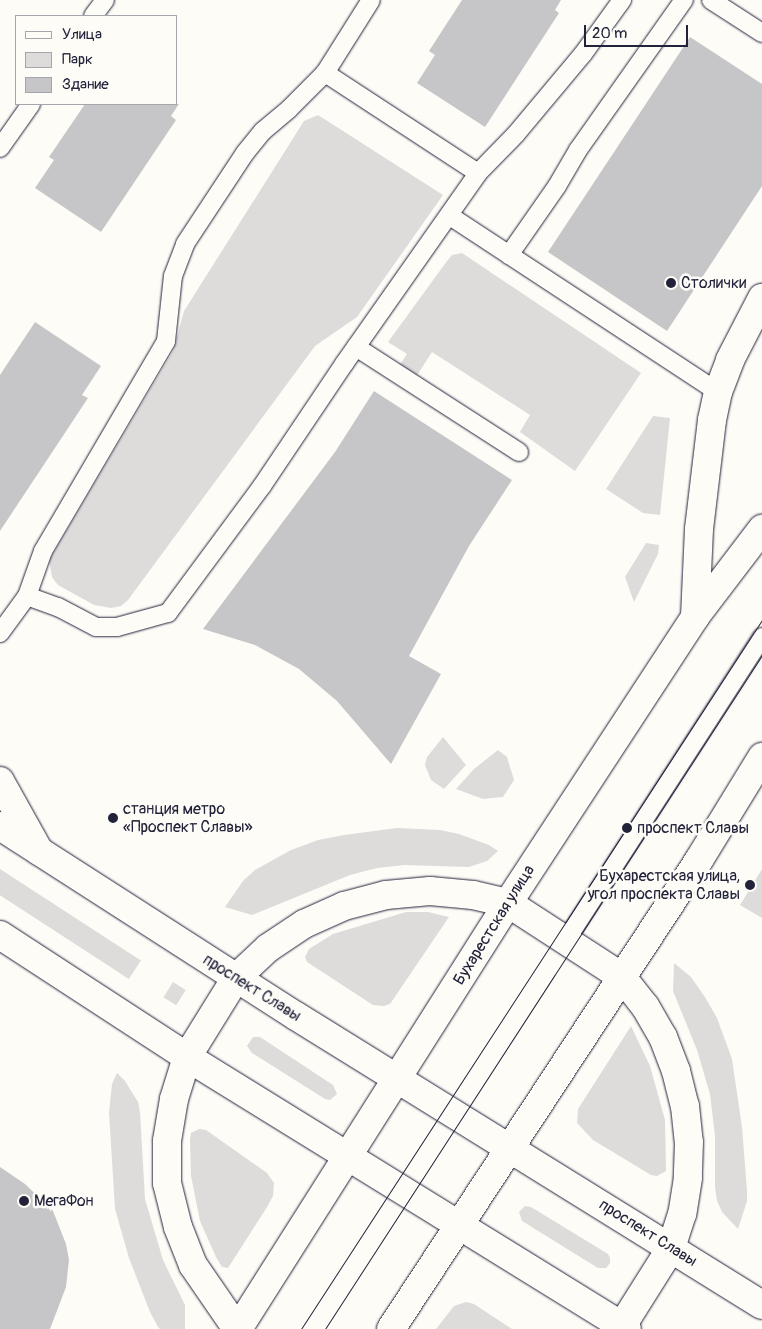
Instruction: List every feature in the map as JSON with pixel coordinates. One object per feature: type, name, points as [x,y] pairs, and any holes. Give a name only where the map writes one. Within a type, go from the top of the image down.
[{"type":"main road","points":[[695,617],[701,512],[712,420],[718,392],[730,360],[762,298]]},
{"type":"main road","name":"Бухарестская улица","points":[[238,1329],[508,903],[695,617],[762,529]]},
{"type":"main road","points":[[391,1329],[458,1224],[699,860],[762,757]]},
{"type":"main road","points":[[0,781],[39,851]]},
{"type":"main road","name":"проспект Славы","points":[[0,826],[397,1079],[762,1304]]},
{"type":"main road","points":[[0,935],[187,1057],[623,1328],[671,1248],[682,1214],[688,1178],[689,1142],[685,1106],[676,1071],[663,1037],[645,1006],[622,977],[566,940],[508,903],[473,895],[430,891],[386,895],[344,906],[304,924],[275,943],[236,978],[187,1057],[174,1099],[167,1141],[167,1182],[178,1226],[193,1265],[238,1329]]},
{"type":"lane","points":[[94,15],[105,0]]},
{"type":"lane","points":[[0,632],[26,596],[43,551],[166,341],[173,276],[185,244],[245,153],[263,131],[289,109],[325,73],[371,0]]},
{"type":"lane","points":[[26,596],[58,607],[96,627],[116,627],[168,613],[262,486],[356,347],[450,216],[478,173],[516,134],[577,62],[622,0]]},
{"type":"lane","points":[[509,255],[558,186],[578,150],[684,0]]},
{"type":"lane","points":[[711,0],[762,33]]},
{"type":"lane","points":[[325,73],[478,173]]},
{"type":"lane","points":[[0,148],[30,105]]},
{"type":"lane","points":[[450,216],[718,392]]},
{"type":"lane","points":[[356,347],[519,452]]},
{"type":"lane","points":[[566,940],[762,637]]},
{"type":"green space","points":[[318,115],[443,195],[357,317],[315,346],[128,600],[121,606],[111,608],[94,605],[58,585],[52,577],[49,560],[173,351],[184,311],[304,121]]},
{"type":"green space","points":[[462,253],[641,373],[575,471],[520,432],[530,415],[432,352],[416,377],[399,366],[407,354],[388,342],[447,261],[452,255]]},
{"type":"green space","points":[[653,416],[670,418],[660,515],[643,513],[606,489]]},
{"type":"green space","points":[[646,543],[659,545],[658,554],[634,602],[625,577]]},
{"type":"green space","points":[[443,737],[466,765],[444,789],[431,780],[425,765],[427,757]]},
{"type":"green space","points":[[498,750],[507,757],[514,780],[503,797],[483,799],[456,789],[474,769]]},
{"type":"green space","points":[[397,828],[440,830],[459,834],[489,845],[498,851],[487,861],[469,867],[404,865],[377,868],[350,875],[252,915],[225,907],[243,881],[255,870],[291,850],[318,840]]},
{"type":"green space","points":[[0,869],[141,960],[129,979],[0,895]]},
{"type":"green space","points":[[762,869],[762,918],[740,905]]},
{"type":"green space","points":[[406,912],[428,912],[449,917],[390,1004],[384,1006],[373,1005],[307,962],[305,957],[309,949],[333,934]]},
{"type":"green space","points":[[674,963],[691,977],[705,997],[717,1018],[732,1059],[742,1127],[747,1191],[747,1201],[738,1229],[722,1212],[717,1201],[715,1187],[715,1136],[710,1094],[697,1050],[673,991]]},
{"type":"green space","points":[[173,982],[186,990],[176,1005],[163,997]]},
{"type":"green space","points":[[631,1026],[650,1066],[665,1120],[666,1171],[657,1176],[651,1175],[593,1140],[577,1123],[578,1109]]},
{"type":"green space","points":[[253,1037],[260,1037],[333,1085],[337,1094],[330,1100],[325,1099],[252,1053],[247,1046]]},
{"type":"green space","points":[[117,1073],[125,1081],[138,1102],[145,1199],[163,1260],[185,1305],[185,1329],[160,1329],[158,1327],[150,1312],[129,1258],[115,1209],[109,1113],[112,1084]]},
{"type":"green space","points":[[199,1129],[206,1130],[267,1173],[274,1183],[273,1196],[228,1268],[222,1267],[216,1257],[200,1221],[191,1176],[190,1139],[191,1133]]},
{"type":"green space","points":[[525,1206],[531,1207],[608,1254],[610,1263],[606,1268],[598,1268],[522,1221],[519,1212]]},
{"type":"green space","points":[[466,1302],[474,1304],[512,1329],[436,1329],[454,1306]]},
{"type":"building","points":[[462,0],[561,0],[555,10],[559,13],[485,127],[417,83],[435,55],[429,51]]},
{"type":"building","points":[[690,37],[762,84],[762,186],[667,331],[548,252]]},
{"type":"building","points":[[179,104],[171,116],[176,120],[101,232],[35,188],[54,160],[49,157],[84,105]]},
{"type":"building","points":[[35,322],[101,366],[82,395],[88,398],[0,531],[0,375]]},
{"type":"building","points":[[374,391],[512,480],[469,546],[409,656],[441,674],[391,764],[337,701],[299,669],[255,645],[203,629],[335,452]]},
{"type":"building","points":[[0,1167],[25,1184],[53,1211],[66,1244],[69,1260],[66,1287],[50,1329],[0,1329]]},
{"type":"tram line","points":[[301,1329],[762,620]]},
{"type":"tram line","points":[[325,1329],[762,655]]},
{"type":"place","name":"Столички","points":[[671,283]]},
{"type":"place","name":"станция метро «Проспект Славы»","points":[[113,818]]},
{"type":"place","name":"проспект Славы","points":[[627,828]]},
{"type":"place","name":"Бухарестская улица, угол проспекта Славы","points":[[750,885]]},
{"type":"place","name":"МегаФон","points":[[24,1201]]}]
